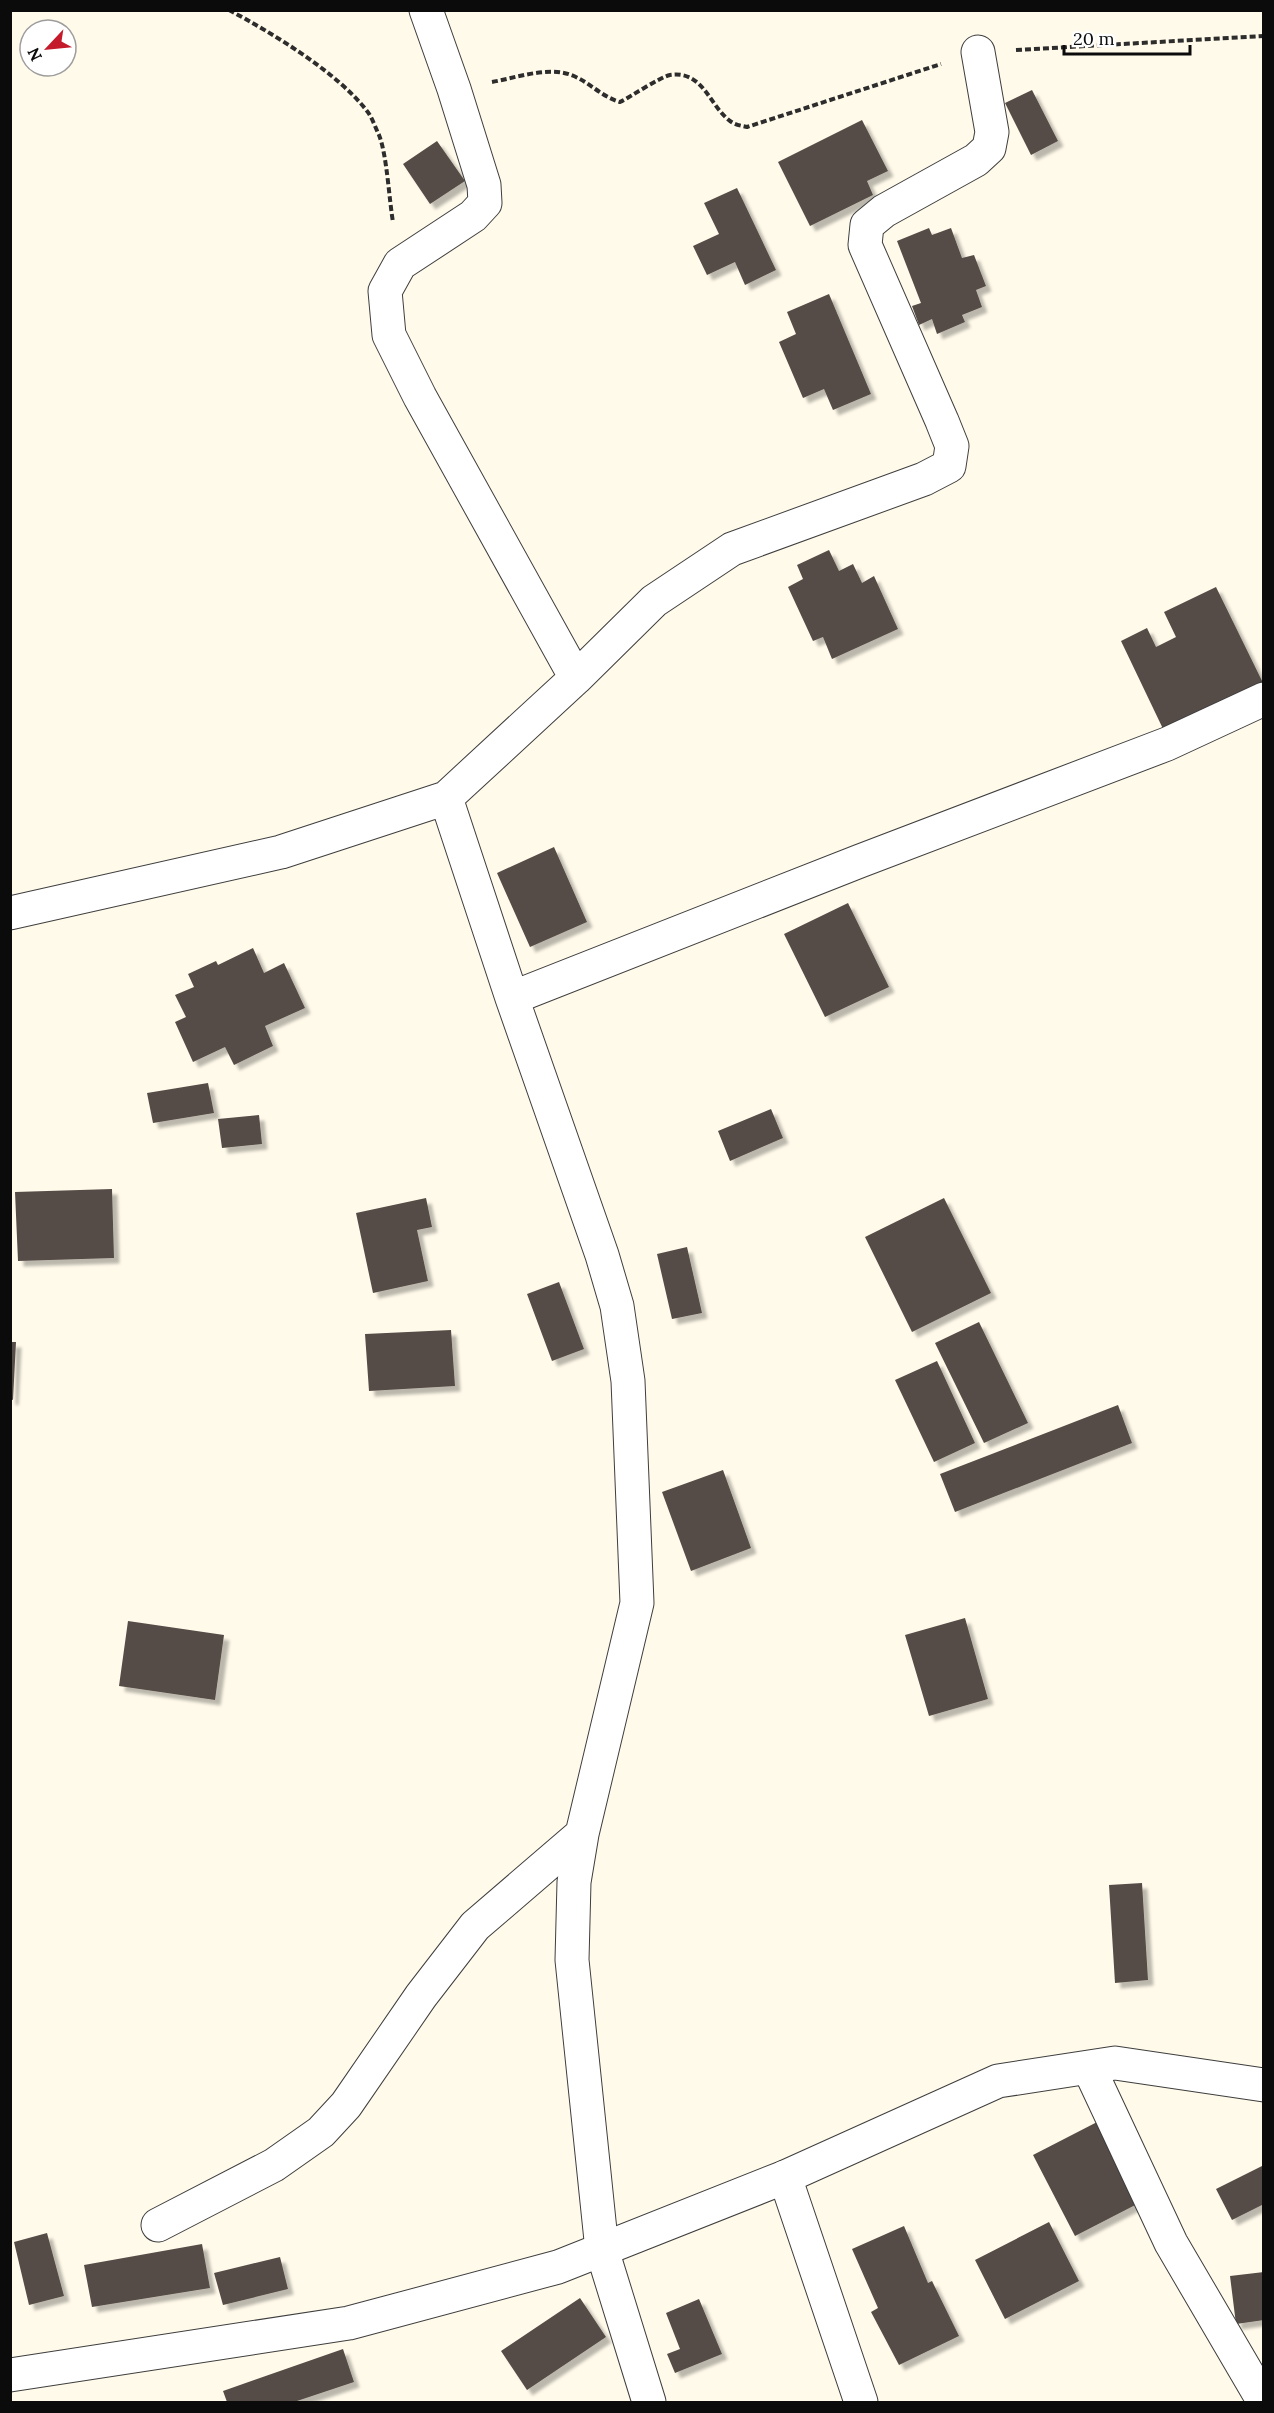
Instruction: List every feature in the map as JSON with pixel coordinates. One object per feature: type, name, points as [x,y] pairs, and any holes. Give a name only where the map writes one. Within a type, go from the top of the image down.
[{"type":"street","points":[[426,10],[454,89],[483,185],[484,203],[473,216],[400,264],[385,291],[388,335],[576,678]]},
{"type":"street","points":[[10,913],[281,852],[446,798],[576,678],[654,601],[732,549],[924,479],[949,466],[952,446],[865,245],[867,225],[884,211],[976,160],[989,148],[992,132],[978,52]]},
{"type":"street","points":[[512,998],[860,861],[1167,744],[1263,699]]},
{"type":"street","points":[[446,798],[512,998],[602,1255],[616,1306],[628,1381],[637,1603],[582,1834],[574,1882],[572,1960],[602,2250],[649,2403]]},
{"type":"street","points":[[158,2225],[274,2165],[321,2132],[346,2105],[421,1996],[475,1926],[582,1834]]},
{"type":"street","points":[[10,2375],[349,2323],[558,2267],[785,2177],[998,2082],[1115,2063],[1263,2085]]},
{"type":"street","points":[[1089,2068],[1171,2243],[1263,2402]]},
{"type":"street","points":[[785,2177],[861,2403]]},
{"type":"path","points":[[229,10],[259,26],[321,69],[350,92],[368,112],[380,138],[400,264]]},
{"type":"path","points":[[454,89],[544,73],[569,74],[587,83],[606,98],[620,102],[668,75],[687,76],[702,85],[723,114],[734,124],[747,128],[978,52],[1263,36]]},
{"type":"building","points":[[1032,90],[1058,141],[1031,155],[1005,103]]},
{"type":"building","points":[[862,120],[888,171],[867,181],[873,195],[810,226],[778,162]]},
{"type":"building","points":[[437,141],[465,181],[430,204],[403,164]]},
{"type":"building","points":[[737,188],[776,270],[745,285],[735,262],[707,275],[693,246],[719,234],[704,203]]},
{"type":"building","points":[[929,228],[932,235],[951,228],[962,258],[974,255],[986,286],[976,290],[982,307],[962,315],[965,322],[937,334],[932,319],[919,325],[912,306],[921,303],[897,241]]},
{"type":"building","points":[[829,294],[871,394],[833,410],[824,389],[803,398],[779,342],[796,334],[787,312]]},
{"type":"building","points":[[829,550],[839,571],[853,564],[862,583],[874,576],[898,629],[832,659],[823,637],[813,641],[788,587],[803,579],[797,565]]},
{"type":"building","points":[[1216,587],[1264,685],[1165,733],[1121,641],[1147,628],[1156,647],[1176,637],[1164,612]]},
{"type":"building","points":[[554,847],[587,922],[530,947],[497,873]]},
{"type":"building","points":[[848,903],[889,987],[825,1017],[784,934]]},
{"type":"building","points":[[253,948],[264,973],[284,963],[305,1008],[265,1026],[273,1046],[234,1065],[225,1047],[193,1062],[175,1022],[186,1017],[175,995],[194,987],[188,974],[216,961],[218,965]]},
{"type":"building","points":[[208,1083],[214,1113],[153,1123],[147,1093]]},
{"type":"building","points":[[771,1109],[783,1138],[730,1161],[718,1131]]},
{"type":"building","points":[[259,1115],[262,1144],[222,1148],[218,1119]]},
{"type":"building","points":[[112,1189],[114,1258],[18,1261],[15,1192]]},
{"type":"building","points":[[426,1198],[432,1227],[417,1230],[428,1281],[373,1293],[356,1213]]},
{"type":"building","points":[[944,1198],[991,1293],[912,1332],[865,1237]]},
{"type":"building","points":[[687,1247],[702,1313],[672,1319],[657,1254]]},
{"type":"building","points":[[559,1282],[584,1349],[552,1361],[527,1294]]},
{"type":"building","points":[[979,1322],[1028,1423],[984,1443],[935,1343]]},
{"type":"building","points":[[451,1330],[455,1386],[369,1391],[365,1334]]},
{"type":"building","points":[[10,1342],[16,1342],[13,1400],[10,1399]]},
{"type":"building","points":[[937,1361],[975,1443],[934,1462],[895,1380]]},
{"type":"building","points":[[1118,1405],[1132,1443],[955,1512],[940,1474]]},
{"type":"building","points":[[723,1470],[751,1548],[691,1571],[662,1492]]},
{"type":"building","points":[[965,1618],[988,1699],[929,1716],[905,1635]]},
{"type":"building","points":[[128,1621],[224,1635],[215,1700],[119,1686]]},
{"type":"building","points":[[1142,1883],[1148,1980],[1115,1983],[1109,1885]]},
{"type":"building","points":[[1101,2120],[1143,2201],[1075,2236],[1033,2155]]},
{"type":"building","points":[[1264,2165],[1264,2204],[1232,2220],[1216,2189]]},
{"type":"building","points":[[1049,2222],[1079,2281],[1005,2319],[975,2260]]},
{"type":"building","points":[[904,2226],[928,2283],[932,2281],[959,2336],[899,2365],[871,2312],[878,2308],[852,2249]]},
{"type":"building","points":[[47,2233],[64,2296],[29,2305],[14,2242]]},
{"type":"building","points":[[202,2244],[210,2288],[92,2307],[84,2265]]},
{"type":"building","points":[[280,2257],[288,2289],[223,2305],[214,2273]]},
{"type":"building","points":[[1264,2272],[1264,2320],[1236,2324],[1230,2276]]},
{"type":"building","points":[[580,2298],[606,2337],[527,2390],[501,2351]]},
{"type":"building","points":[[699,2299],[722,2354],[675,2373],[667,2354],[680,2349],[666,2313]]},
{"type":"building","points":[[343,2349],[354,2382],[294,2402],[227,2402],[223,2391]]}]
